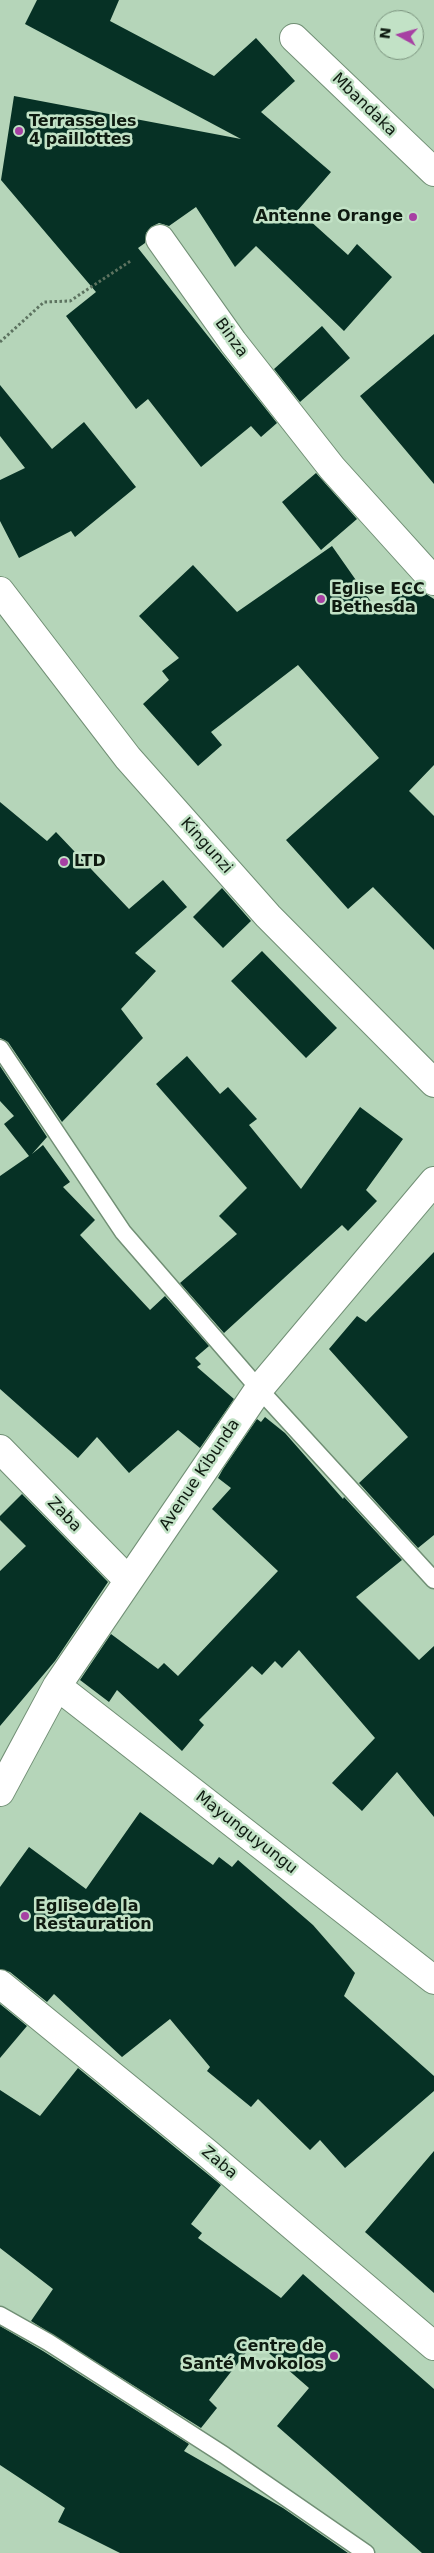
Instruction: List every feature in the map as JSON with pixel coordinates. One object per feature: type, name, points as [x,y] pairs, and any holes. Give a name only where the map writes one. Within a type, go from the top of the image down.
[{"type":"street","name":"Mbandaka","points":[[294,38],[434,172]]},
{"type":"street","name":"Binza","points":[[160,239],[233,342],[332,468],[434,581]]},
{"type":"street","name":"Kingunzi","points":[[0,591],[134,765],[268,916],[434,1083]]},
{"type":"street","name":"Avenue Kibunda","points":[[0,1792],[57,1686],[259,1389],[434,1181]]},
{"type":"street","name":"Zaba","points":[[0,1449],[128,1580]]},
{"type":"street","name":"Mayunguyungu","points":[[57,1686],[434,1980]]},
{"type":"street","name":"Zaba","points":[[0,1984],[207,2153],[434,2346]]},
{"type":"lane","points":[[0,1048],[123,1232],[259,1389],[434,1580]]},
{"type":"lane","points":[[0,2315],[48,2342],[224,2455],[366,2553]]},
{"type":"path","points":[[0,342],[44,302],[70,300],[110,276],[160,239]]},
{"type":"building","points":[[37,0],[119,0],[110,21],[214,76],[256,38],[295,81],[261,112],[331,172],[298,210],[348,255],[357,244],[392,277],[344,331],[256,246],[235,267],[196,207],[169,226],[159,223],[151,227],[146,233],[145,243],[138,248],[277,423],[261,437],[251,426],[201,467],[148,399],[136,409],[66,316],[96,292],[1,180],[14,96],[241,139],[25,24]]},
{"type":"building","points":[[322,326],[350,358],[300,402],[274,369]]},
{"type":"building","points":[[434,334],[434,484],[360,396]]},
{"type":"building","points":[[0,385],[52,449],[84,422],[136,487],[75,537],[71,531],[19,558],[0,521],[0,480],[25,468],[0,436]]},
{"type":"building","points":[[316,473],[357,519],[321,550],[282,502]]},
{"type":"building","points":[[332,546],[379,613],[414,582],[423,592],[434,599],[434,765],[409,791],[434,816],[434,950],[373,887],[348,909],[286,840],[379,758],[298,665],[211,732],[222,745],[198,766],[143,704],[169,680],[162,671],[179,658],[139,616],[193,565],[237,612]]},
{"type":"building","points":[[0,802],[47,841],[56,832],[129,909],[163,880],[187,907],[135,953],[156,971],[121,1009],[143,1038],[62,1122],[8,1042],[0,1038]]},
{"type":"building","points":[[222,888],[251,921],[223,948],[193,917]]},
{"type":"building","points":[[262,951],[337,1028],[306,1058],[231,981]]},
{"type":"building","points":[[187,1056],[220,1094],[228,1087],[257,1119],[249,1125],[301,1189],[360,1107],[403,1139],[366,1190],[377,1201],[348,1231],[342,1225],[224,1333],[180,1283],[237,1234],[219,1216],[247,1188],[156,1084]]},
{"type":"building","points":[[0,1066],[47,1137],[32,1154],[43,1145],[70,1182],[63,1187],[95,1220],[80,1235],[150,1310],[165,1296],[209,1346],[195,1358],[201,1364],[197,1367],[234,1399],[200,1448],[178,1430],[129,1473],[97,1437],[78,1458],[0,1389],[0,1176],[29,1156],[4,1124],[14,1116],[0,1101]]},
{"type":"building","points":[[434,1252],[434,1535],[418,1548],[359,1483],[408,1437],[329,1349],[357,1316],[366,1322]]},
{"type":"building","points":[[265,1417],[285,1433],[343,1499],[344,1497],[402,1560],[356,1597],[419,1660],[434,1646],[434,1817],[397,1772],[362,1811],[332,1783],[375,1738],[299,1650],[282,1668],[275,1661],[262,1675],[252,1666],[199,1720],[204,1725],[182,1751],[117,1690],[109,1702],[80,1680],[111,1634],[158,1669],[164,1663],[178,1676],[278,1571],[212,1509],[231,1488],[218,1478],[223,1469],[257,1419],[261,1422]]},
{"type":"building","points":[[22,1494],[108,1582],[55,1661],[0,1726],[0,1571],[26,1546],[0,1520],[0,1516]]},
{"type":"building","points":[[140,1812],[213,1865],[219,1857],[232,1867],[238,1860],[313,1925],[355,1973],[344,1996],[434,2076],[434,2091],[345,2168],[320,2140],[310,2150],[258,2099],[251,2107],[207,2071],[210,2067],[170,2019],[122,2057],[54,1994],[47,2002],[10,1972],[0,1969],[0,1887],[29,1847],[86,1889]]},
{"type":"building","points":[[0,2004],[27,2026],[0,2058]]},
{"type":"building","points":[[78,2068],[221,2185],[191,2224],[202,2233],[198,2238],[281,2298],[303,2274],[434,2389],[434,2553],[422,2553],[277,2426],[309,2388],[255,2341],[209,2400],[217,2408],[201,2428],[31,2321],[53,2289],[0,2248],[0,2090],[40,2116]]},
{"type":"building","points":[[434,2151],[434,2293],[365,2232]]},
{"type":"building","points":[[0,2326],[43,2351],[189,2444],[184,2451],[283,2508],[348,2553],[120,2553],[58,2522],[65,2508],[0,2465]]},
{"type":"place","name":"Terrasse les 4 paillottes","points":[[19,131]]},
{"type":"place","name":"Antenne Orange","points":[[413,217]]},
{"type":"place","name":"Eglise ECC Bethesda","points":[[321,599]]},
{"type":"place","name":"LTD","points":[[64,862]]},
{"type":"place","name":"Eglise de la Restauration","points":[[25,1916]]},
{"type":"place","name":"Centre de Santé Mvokolos","points":[[334,2356]]}]
